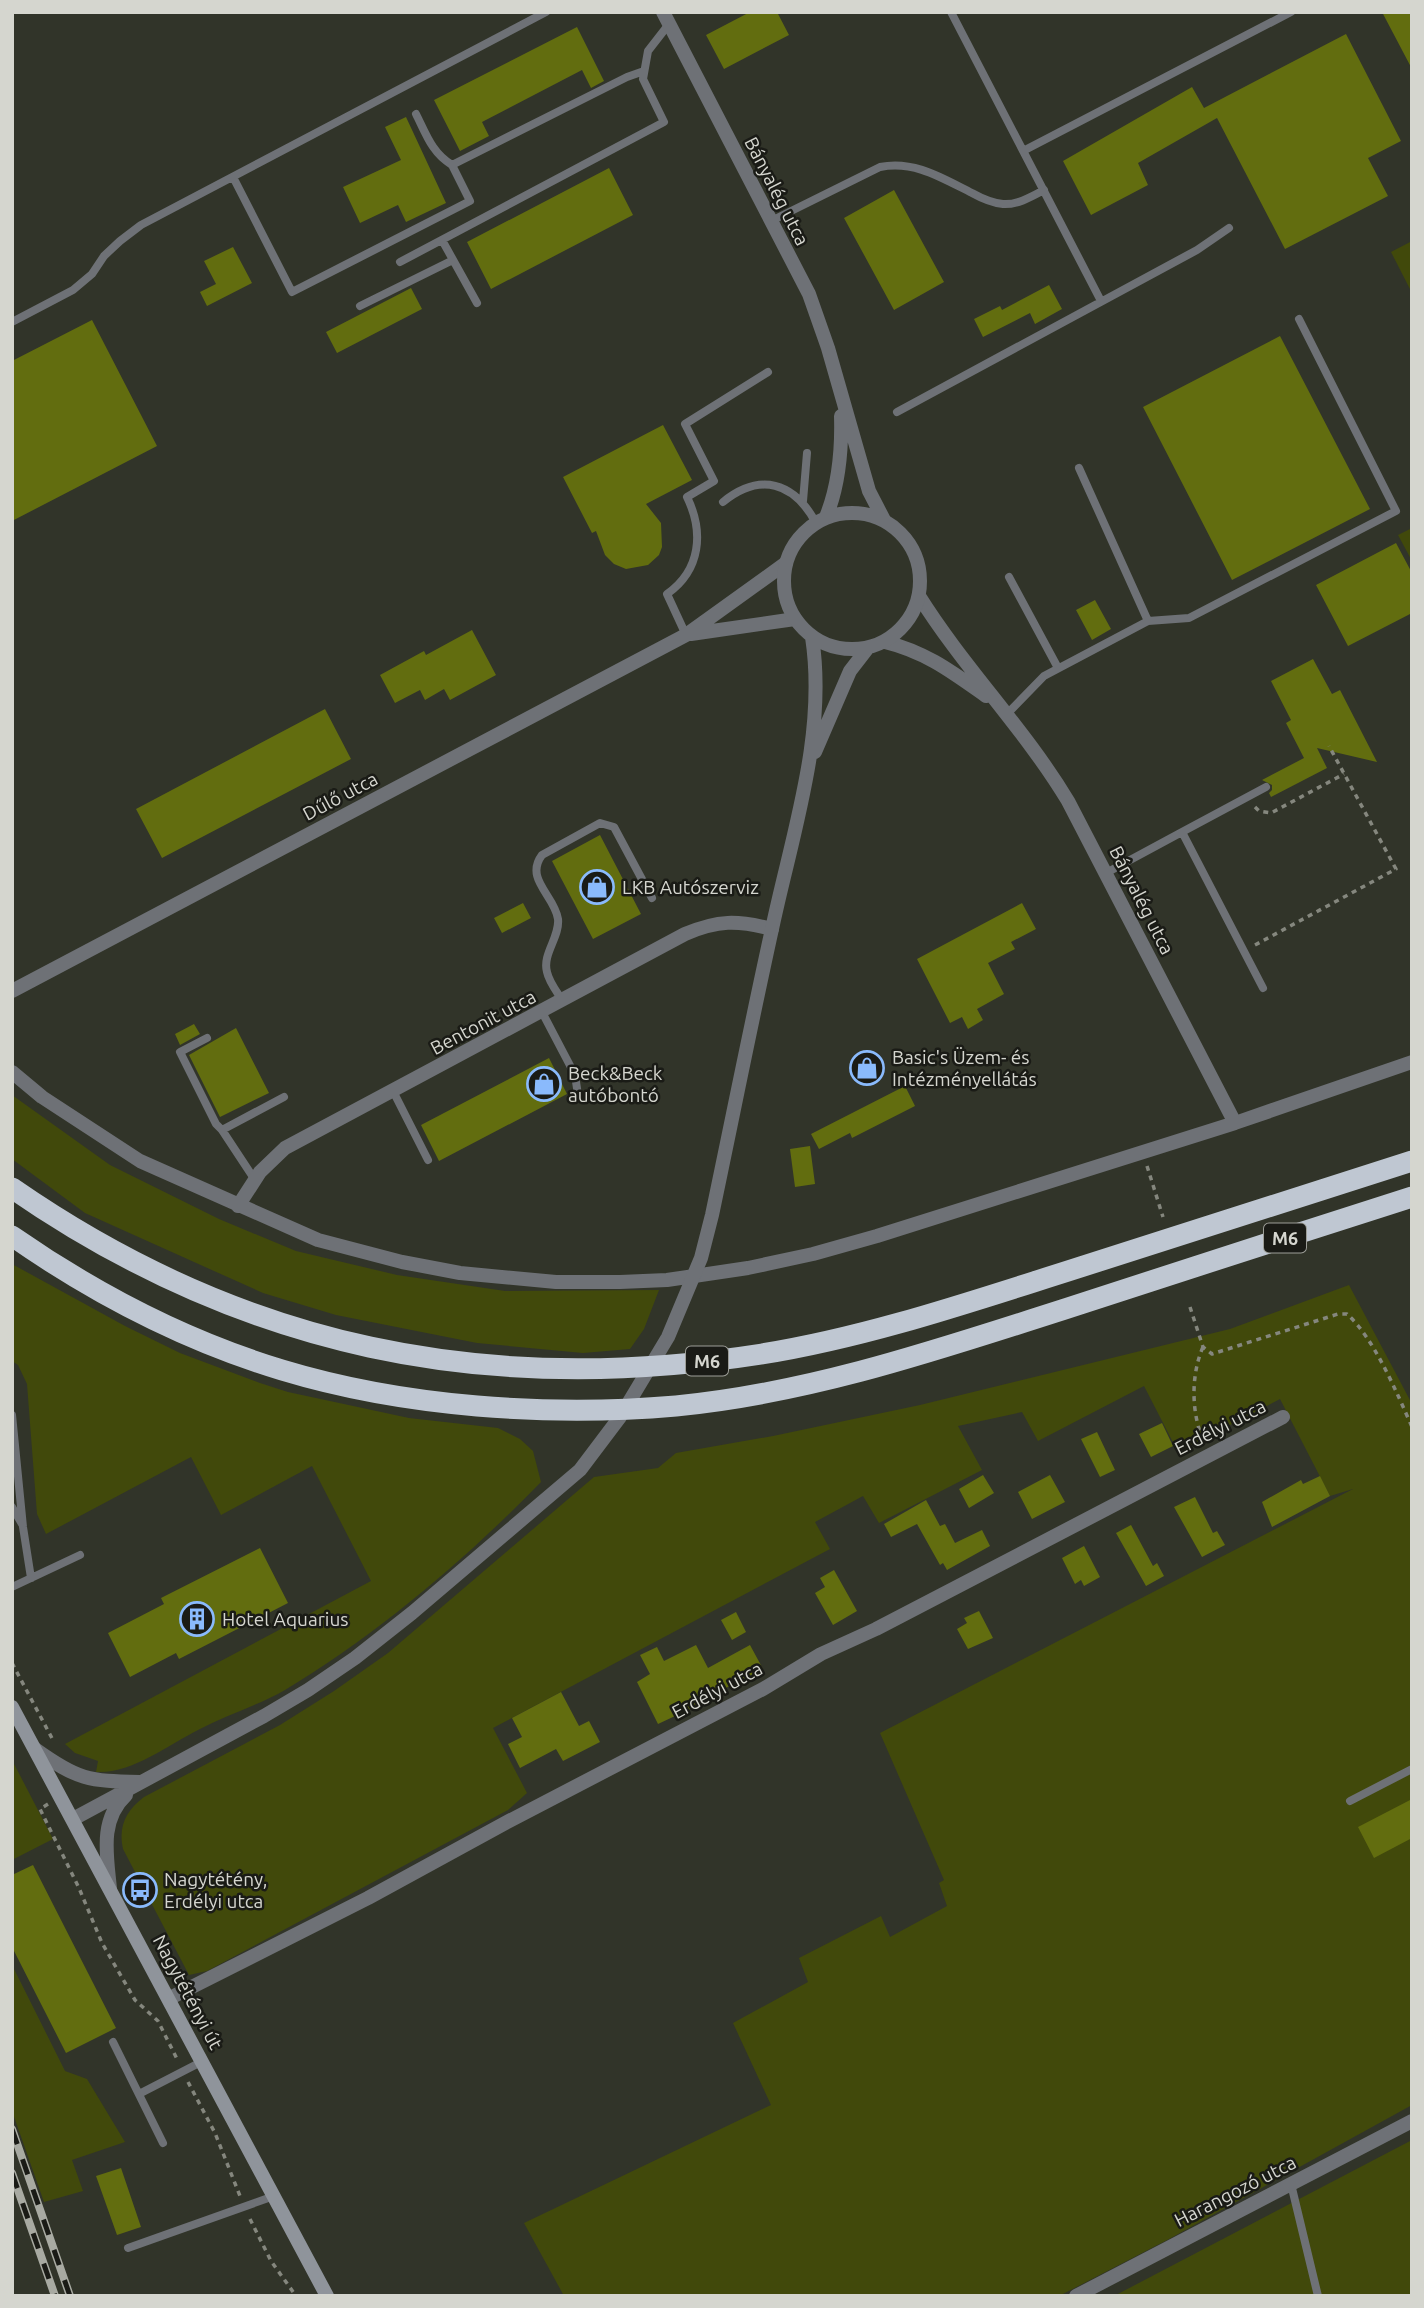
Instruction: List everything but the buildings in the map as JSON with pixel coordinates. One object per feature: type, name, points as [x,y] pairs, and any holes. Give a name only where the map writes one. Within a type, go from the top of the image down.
[{"type":"highway","name":"M6","points":[[12,1188],[94,1240],[144,1266],[233,1308],[282,1325],[334,1340],[417,1356],[492,1366],[579,1370],[703,1362],[845,1337],[931,1314],[1412,1161]]},
{"type":"highway","name":"M6","points":[[12,1236],[75,1279],[130,1308],[178,1331],[279,1370],[327,1382],[444,1402],[573,1411],[691,1404],[771,1392],[851,1374],[939,1350],[1412,1197]]},
{"type":"main road","name":"Nagytétényi út","points":[[12,1707],[327,2296]]},
{"type":"street","name":"Bányalég utca","points":[[666,18],[809,294],[828,348],[869,491],[884,520],[898,530],[910,544],[918,560],[921,578],[919,596],[912,614],[901,630],[885,642],[867,649],[848,650],[829,646],[812,637],[795,620],[783,583],[786,563],[797,540],[821,520],[834,499],[839,463],[840,395]]},
{"type":"street","points":[[821,520],[855,513],[884,520]]},
{"type":"street","name":"Dűlő utca","points":[[12,991],[687,635],[786,563]]},
{"type":"street","name":"Bányalég utca","points":[[919,596],[961,656],[1048,767],[1236,1123]]},
{"type":"street","name":"Dűlő utca","points":[[687,635],[795,620]]},
{"type":"street","points":[[72,1819],[286,1703],[355,1658],[580,1470],[620,1418],[668,1337],[701,1258],[712,1215],[808,770],[817,668],[812,637]]},
{"type":"street","name":"Bányalég utca","points":[[885,642],[910,648],[936,660],[1003,710]]},
{"type":"street","points":[[808,770],[850,671],[867,649]]},
{"type":"street","name":"Bentonit utca","points":[[238,1206],[255,1180],[285,1148],[705,926],[731,921],[772,929]]},
{"type":"street","points":[[12,1072],[42,1097],[140,1161],[318,1240],[402,1262],[460,1273],[556,1282],[667,1280],[748,1268],[813,1254],[1236,1123],[1412,1062]]},
{"type":"street","name":"Erdélyi utca","points":[[170,1998],[368,1898],[763,1689],[821,1654],[876,1629],[1283,1417]]},
{"type":"street","points":[[35,1749],[61,1768],[81,1778],[141,1782]]},
{"type":"street","points":[[110,1889],[107,1825],[116,1805],[141,1782]]},
{"type":"street","name":"Harangozó utca","points":[[1076,2296],[1412,2121]]},
{"type":"lane","points":[[12,321],[73,290],[92,274],[104,256],[141,225],[547,12]]},
{"type":"lane","points":[[951,12],[1101,301]]},
{"type":"lane","points":[[1023,151],[1291,12]]},
{"type":"lane","points":[[400,262],[664,122],[645,87],[644,71],[648,51],[666,18]]},
{"type":"lane","points":[[452,164],[626,77],[644,71]]},
{"type":"lane","points":[[233,177],[292,292],[470,201],[452,164],[440,158],[433,149],[416,114]]},
{"type":"lane","points":[[771,221],[880,167],[895,164],[914,166],[984,200],[1003,204],[1022,201],[1044,190]]},
{"type":"lane","points":[[897,412],[1197,250],[1229,228]]},
{"type":"lane","points":[[442,240],[477,303]]},
{"type":"lane","points":[[360,306],[453,260]]},
{"type":"lane","points":[[1003,710],[1044,676],[1148,621],[1189,618],[1396,511],[1299,319]]},
{"type":"lane","points":[[687,635],[667,594],[684,579],[696,557],[697,525],[687,497],[714,481],[685,424],[768,372]]},
{"type":"lane","points":[[803,501],[807,453]]},
{"type":"lane","points":[[1079,468],[1148,621]]},
{"type":"lane","points":[[723,502],[740,490],[766,484],[783,488],[803,501],[821,520]]},
{"type":"lane","points":[[1009,577],[1058,668]]},
{"type":"lane","points":[[1106,873],[1266,787]]},
{"type":"lane","points":[[563,1001],[546,971],[546,961],[558,926],[558,917],[537,879],[538,862],[542,855],[600,824],[607,824],[614,827],[652,898]]},
{"type":"lane","points":[[1182,832],[1264,989]]},
{"type":"lane","points":[[542,1013],[575,1075],[578,1095]]},
{"type":"lane","points":[[207,1038],[180,1052],[216,1124],[255,1180]]},
{"type":"lane","points":[[393,1091],[428,1160]]},
{"type":"lane","points":[[222,1130],[284,1097]]},
{"type":"lane","points":[[12,1415],[23,1527],[32,1578]]},
{"type":"lane","points":[[12,1507],[23,1527]]},
{"type":"lane","points":[[12,1587],[80,1555]]},
{"type":"lane","points":[[1350,1801],[1412,1769]]},
{"type":"lane","points":[[113,2042],[163,2143]]},
{"type":"lane","points":[[139,2094],[203,2061]]},
{"type":"lane","points":[[1292,2184],[1318,2296]]},
{"type":"lane","points":[[128,2248],[274,2196]]},
{"type":"path","points":[[1244,951],[1396,869],[1329,746]]},
{"type":"path","points":[[1246,798],[1259,811],[1271,813],[1345,774]]},
{"type":"path","points":[[1155,1160],[1146,1163],[1163,1217]]},
{"type":"path","points":[[1190,1307],[1203,1347],[1212,1354],[1338,1314],[1347,1314],[1364,1332],[1412,1427]]},
{"type":"path","points":[[1203,1347],[1196,1363],[1195,1394],[1198,1429],[1208,1454]]},
{"type":"path","points":[[12,1663],[60,1748]]},
{"type":"path","points":[[61,1797],[40,1809],[79,1888],[102,1943],[135,2000],[158,2021],[215,2133],[245,2207],[271,2261],[296,2296]]},
{"type":"green space","points":[[1412,241],[1412,293],[1391,252]]},
{"type":"green space","points":[[1412,528],[1412,561],[1398,535]]},
{"type":"green space","points":[[12,1095],[110,1165],[219,1219],[296,1251],[397,1275],[505,1291],[659,1290],[644,1329],[630,1349],[583,1353],[477,1343],[336,1315],[263,1293],[85,1213],[12,1159]]},
{"type":"green space","points":[[12,1264],[180,1353],[260,1383],[288,1392],[409,1418],[498,1428],[520,1439],[533,1451],[541,1482],[482,1540],[419,1594],[320,1668],[274,1696],[209,1725],[148,1758],[122,1769],[96,1772],[98,1761],[75,1753],[65,1744],[371,1581],[312,1466],[221,1515],[191,1457],[46,1534],[37,1514],[27,1384],[18,1365],[12,1361]]},
{"type":"green space","points":[[1349,1285],[1412,1404],[1412,2105],[1169,2239],[1059,2296],[564,2296],[524,2223],[771,2105],[733,2023],[808,1982],[799,1958],[881,1916],[890,1937],[947,1906],[939,1883],[944,1880],[880,1733],[1353,1489],[1330,1496],[1280,1399],[1178,1452],[1144,1386],[1038,1441],[1022,1412],[958,1426],[982,1470],[879,1523],[863,1496],[815,1522],[830,1549],[493,1728],[527,1793],[508,1810],[207,1971],[189,1975],[123,1849],[123,1826],[132,1808],[144,1797],[280,1725],[388,1653],[594,1477],[658,1468],[676,1453],[920,1405],[1230,1329]]},
{"type":"green space","points":[[12,1760],[53,1839],[12,1860]]},
{"type":"green space","points":[[12,1965],[65,2071],[87,2079],[125,2142],[72,2160],[83,2191],[44,2202],[12,2111]]},
{"type":"green space","points":[[1412,2140],[1412,2296],[1114,2296]]},
{"type":"railway","points":[[12,2129],[70,2296]]},
{"type":"railway","points":[[12,2173],[55,2296]]},
{"type":"place","name":"LKB Autószerviz","points":[[597,887]]},
{"type":"place","name":"Basic's Üzem- és Intézményellátás","points":[[867,1068]]},
{"type":"place","name":"Beck&Beck autóbontó","points":[[544,1084]]},
{"type":"place","name":"Hotel Aquarius","points":[[197,1619]]},
{"type":"place","name":"Nagytétény, Erdélyi utca","points":[[140,1890]]}]
